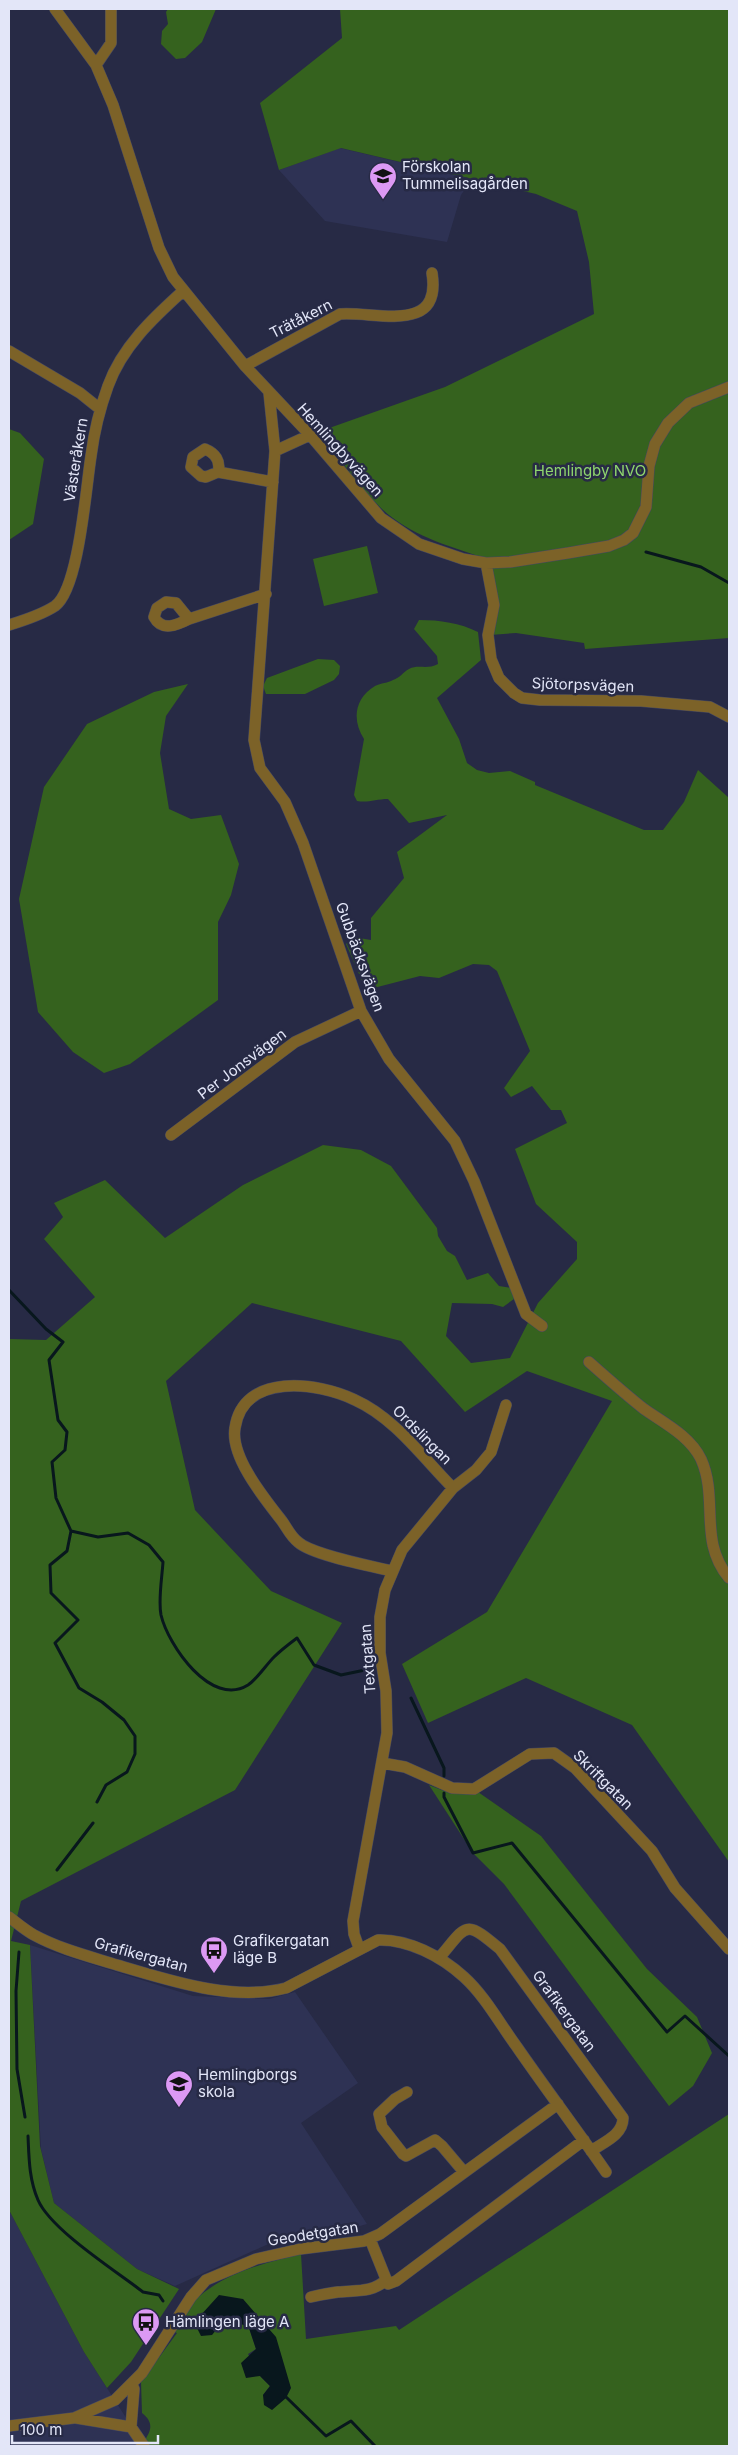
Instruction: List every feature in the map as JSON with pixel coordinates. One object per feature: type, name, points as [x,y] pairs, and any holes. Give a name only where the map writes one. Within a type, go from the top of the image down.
[{"type":"street","name":"Hemlingbyvägen","points":[[55,9],[96,65],[113,105],[159,248],[166,266],[183,291],[269,394],[310,435],[389,525],[419,544],[463,559],[486,563],[510,562],[568,553],[609,546],[624,540],[633,533],[646,507],[649,466],[655,444],[668,423],[689,403],[729,387]]},
{"type":"street","points":[[96,65],[111,43],[111,9]]},
{"type":"street","name":"Trätåkern","points":[[245,366],[340,314],[354,313],[402,317],[418,313],[430,300],[434,289],[432,273]]},
{"type":"street","name":"Västeråkern","points":[[9,625],[54,606],[66,592],[82,523],[91,455],[100,409],[109,384],[123,356],[139,333],[183,291]]},
{"type":"street","points":[[9,351],[80,393],[100,409]]},
{"type":"street","name":"Gubbäcksvägen","points":[[269,394],[276,450],[254,740],[255,754],[260,768],[285,802],[303,843],[361,1011],[389,1059],[455,1141],[478,1190],[526,1314],[542,1326]]},
{"type":"street","points":[[276,450],[310,435]]},
{"type":"street","points":[[218,472],[273,482]]},
{"type":"street","name":"Sjötorpsvägen","points":[[486,563],[494,605],[488,635],[491,659],[499,678],[514,693],[522,698],[540,700],[641,701],[710,707],[729,718]]},
{"type":"street","points":[[189,620],[266,594]]},
{"type":"street","name":"Per Jonsvägen","points":[[171,1135],[295,1042],[361,1011]]},
{"type":"street","points":[[589,1362],[640,1405],[675,1430],[700,1456],[708,1480],[709,1533],[712,1546],[717,1560],[729,1578]]},
{"type":"street","name":"Ordslingan","points":[[392,1571],[312,1550],[298,1543],[256,1488],[239,1454],[234,1429],[241,1408],[261,1391],[283,1385],[326,1390],[355,1399],[382,1415],[453,1488]]},
{"type":"street","name":"Textgatan","points":[[360,1948],[354,1934],[353,1921],[386,1733],[386,1691],[380,1653],[380,1617],[385,1590],[402,1550],[453,1488],[476,1470],[491,1452],[506,1405]]},
{"type":"street","name":"Skriftgatan","points":[[382,1763],[405,1767],[452,1788],[474,1790],[530,1754],[554,1754],[575,1768],[652,1851],[675,1888],[729,1949]]},
{"type":"street","name":"Grafikergatan","points":[[9,1917],[33,1934],[67,1950],[156,1976],[218,1990],[269,1992],[286,1988],[378,1940],[392,1940],[407,1944],[439,1958],[464,1977],[606,2172]]},
{"type":"street","name":"Grafikergatan","points":[[439,1958],[464,1930],[471,1928],[477,1930],[500,1949],[623,2118],[623,2126],[618,2133],[591,2150]]},
{"type":"street","points":[[407,2092],[395,2099],[380,2114],[382,2126],[406,2156],[434,2140],[442,2146],[464,2172]]},
{"type":"street","name":"Geodetgatan","points":[[9,2426],[74,2418],[115,2400],[142,2373],[191,2297],[206,2280],[256,2259],[300,2249],[370,2239],[380,2234],[558,2104]]},
{"type":"street","points":[[370,2239],[388,2284],[396,2281],[584,2140]]},
{"type":"street","points":[[311,2297],[379,2287],[386,2280]]},
{"type":"street","points":[[132,2385],[134,2389],[131,2427],[144,2446]]},
{"type":"street","points":[[74,2418],[131,2427]]},
{"type":"shaded area","name":"Förskolan Tummelisagården","points":[[340,148],[472,179],[461,195],[447,242],[325,221],[279,170]]},
{"type":"shaded area","name":"Hemlingborgs skola","points":[[30,1945],[193,1996],[269,1999],[295,1992],[358,2083],[301,2123],[367,2224],[349,2229],[286,2236],[175,2286],[137,2269],[54,2203],[41,2149]]},
{"type":"shaded area","points":[[9,2210],[84,2352],[144,2446],[9,2446]]},
{"type":"shaded area","points":[[219,2295],[243,2299],[276,2337],[291,2388],[286,2398],[272,2410],[264,2405],[263,2395],[270,2386],[260,2376],[246,2378],[241,2363],[256,2349],[249,2328],[234,2320],[221,2324],[212,2335],[201,2336],[197,2328],[200,2316]]},
{"type":"green space","points":[[168,9],[216,9],[202,42],[185,58],[176,59],[161,44],[162,31],[168,24],[166,12]]},
{"type":"green space","name":"Hemlingby NVO","points":[[340,9],[729,9],[729,638],[585,649],[584,643],[516,633],[490,635],[490,589],[481,557],[429,538],[404,526],[393,518],[366,491],[318,432],[445,387],[594,314],[589,262],[577,211],[536,194],[341,148],[279,170],[260,103],[342,38]]},
{"type":"green space","points":[[9,429],[20,433],[44,459],[33,524],[9,540]]},
{"type":"green space","points":[[367,546],[378,593],[324,606],[313,559]]},
{"type":"green space","points":[[419,620],[450,623],[478,632],[481,660],[437,698],[459,739],[467,763],[477,770],[489,773],[510,771],[535,782],[535,785],[644,830],[663,830],[684,802],[698,770],[729,798],[729,1862],[632,1725],[526,1678],[428,1723],[402,1664],[487,1612],[612,1401],[527,1371],[465,1412],[401,1341],[252,1303],[166,1381],[195,1510],[271,1591],[342,1623],[235,1790],[21,1901],[11,1941],[30,1945],[40,2146],[54,2203],[137,2269],[179,2289],[131,2362],[107,2388],[84,2352],[9,2210],[9,1339],[46,1340],[95,1297],[44,1239],[63,1217],[54,1203],[105,1180],[165,1238],[243,1185],[323,1145],[361,1150],[391,1166],[437,1228],[438,1236],[447,1251],[455,1256],[467,1280],[488,1273],[499,1286],[511,1288],[514,1299],[503,1307],[492,1304],[452,1303],[446,1336],[471,1363],[510,1358],[538,1303],[577,1259],[577,1242],[536,1204],[515,1149],[567,1123],[561,1110],[551,1110],[532,1086],[511,1097],[504,1088],[530,1051],[497,971],[489,965],[473,964],[439,978],[420,976],[366,990],[346,944],[353,937],[371,940],[371,918],[404,878],[397,852],[447,815],[409,823],[388,799],[357,801],[354,795],[364,739],[358,725],[357,710],[359,703],[368,691],[375,686],[395,679],[409,669],[430,667],[438,664],[437,656],[414,629]]},
{"type":"green space","points":[[318,659],[334,660],[340,666],[339,674],[334,680],[305,694],[266,694],[263,686],[267,678]]},
{"type":"green space","points":[[188,684],[166,716],[160,753],[169,809],[191,819],[221,815],[239,864],[231,895],[218,922],[218,1000],[130,1064],[104,1073],[73,1052],[38,1012],[19,899],[44,787],[87,724],[154,692]]},
{"type":"green space","points":[[429,1785],[452,1794],[478,1792],[541,1836],[647,1969],[697,2017],[712,2053],[693,2086],[669,2106],[504,1884],[473,1853]]},
{"type":"green space","points":[[729,2114],[729,2446],[144,2446],[142,2444],[148,2436],[150,2424],[149,2420],[142,2413],[141,2382],[177,2333],[172,2331],[192,2303],[206,2291],[245,2270],[301,2254],[306,2339],[396,2326],[399,2330]],"holes":[[[243,2299],[286,2398],[263,2395],[270,2386],[260,2376],[248,2354],[256,2349],[249,2328],[234,2320],[221,2324]]]},
{"type":"waterway","points":[[646,552],[701,567],[729,583]]},
{"type":"waterway","points":[[9,1290],[46,1329],[63,1342],[49,1360],[58,1420],[67,1432],[65,1450],[52,1462],[56,1498],[71,1531],[67,1551],[50,1565],[51,1593],[78,1620],[55,1643],[79,1688],[102,1702],[124,1720],[135,1736],[135,1754],[127,1772],[106,1785],[97,1802]]},
{"type":"waterway","points":[[71,1531],[98,1537],[128,1533],[149,1545],[163,1562],[160,1603],[165,1628],[172,1642],[193,1670],[206,1681],[220,1688],[234,1690],[248,1685],[277,1654],[297,1638],[314,1665],[341,1675],[365,1670]]},
{"type":"waterway","points":[[411,1698],[444,1768],[444,1776]]},
{"type":"waterway","points":[[444,1793],[444,1797],[473,1853],[512,1843],[667,2032],[685,2016],[729,2056]]},
{"type":"waterway","points":[[57,1870],[93,1823]]},
{"type":"waterway","points":[[19,1952],[16,1991],[17,2069],[25,2117]]},
{"type":"waterway","points":[[28,2136],[33,2184],[38,2200],[45,2212],[70,2237],[101,2262],[143,2292],[159,2295],[163,2301]]},
{"type":"waterway","points":[[285,2396],[326,2436],[351,2421],[375,2446]]},
{"type":"place","name":"Förskolan Tummelisagården","points":[[383,200]]},
{"type":"place","name":"Grafikergatan läge B","points":[[214,1974]]},
{"type":"place","name":"Hemlingborgs skola","points":[[179,2108]]},
{"type":"place","name":"Hämlingen läge A","points":[[146,2346]]}]
